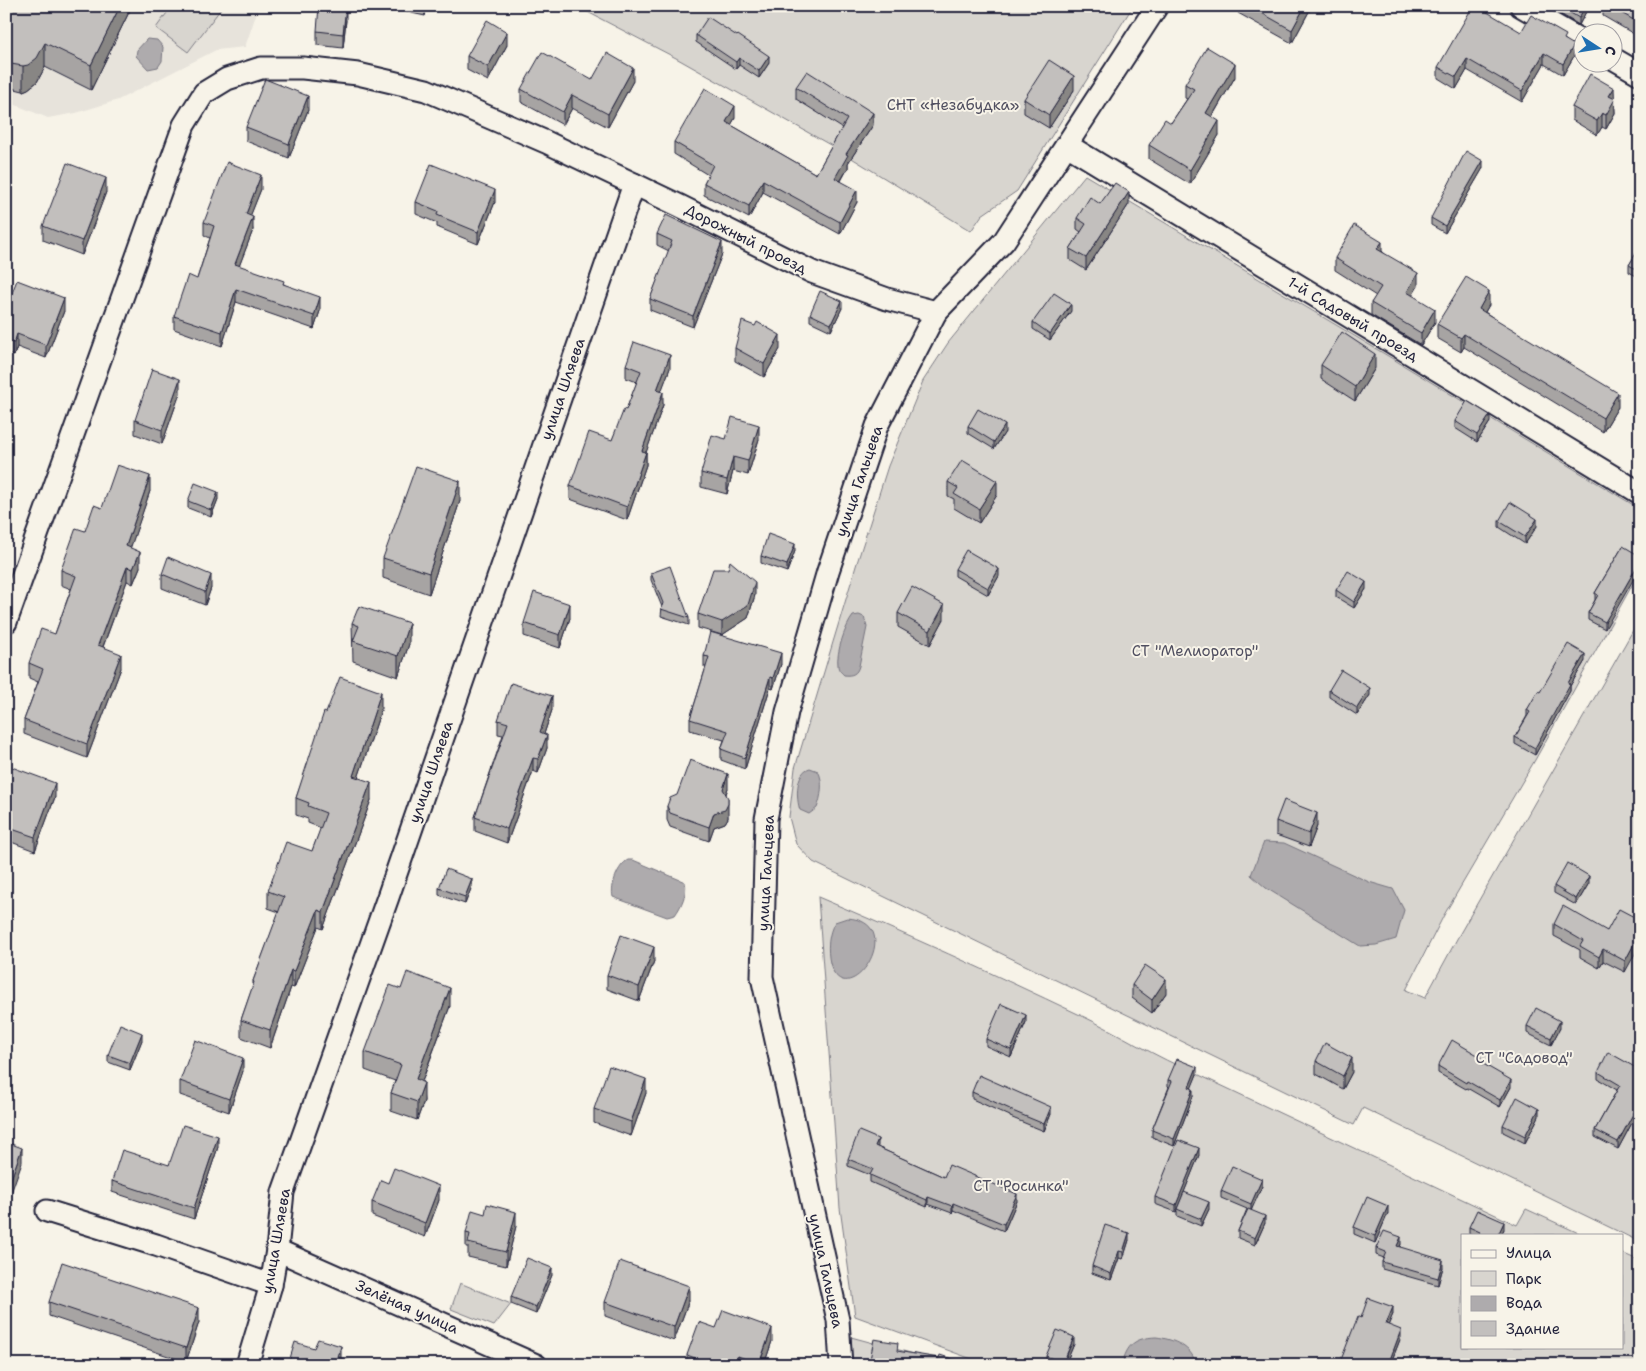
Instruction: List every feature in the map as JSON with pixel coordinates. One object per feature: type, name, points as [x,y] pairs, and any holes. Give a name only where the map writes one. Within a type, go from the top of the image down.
[{"type":"street","points":[[936,312],[1004,241],[1157,6]]},
{"type":"street","points":[[1521,6],[1574,36]]},
{"type":"street","points":[[1624,65],[1640,74]]},
{"type":"street","name":"Дорожный проезд","points":[[6,622],[184,125],[204,93],[227,79],[261,68],[303,68],[358,74],[426,90],[546,142],[812,272],[887,299],[936,312]]},
{"type":"street","name":"1-й Садовый проезд","points":[[1067,145],[1640,493]]},
{"type":"street","name":"улица Шляева","points":[[247,1365],[271,1285],[283,1192],[388,897],[634,184]]},
{"type":"street","name":"улица Гальцева","points":[[841,1365],[838,1320],[762,977],[766,819],[786,712],[828,572],[877,426],[936,312]]},
{"type":"street","points":[[47,1211],[156,1245],[271,1285]]},
{"type":"street","name":"Зелёная улица","points":[[277,1250],[536,1365]]},
{"type":"shaded area","points":[[6,6],[259,6],[245,47],[216,50],[118,100],[76,113],[48,118],[6,101]]},
{"type":"green space","points":[[172,6],[223,6],[188,52],[156,28]]},
{"type":"green space","name":"СНТ «Незабудка»","points":[[576,6],[1133,6],[1017,191],[982,215],[971,231],[832,146],[676,58]]},
{"type":"green space","name":"СТ \"Мелиоратор\"","points":[[1085,175],[1640,509],[1640,571],[1535,760],[1444,915],[1406,990],[1425,998],[1640,618],[1640,1242],[1363,1108],[1354,1125],[813,862],[796,844],[789,817],[795,768],[856,566],[888,466],[923,381],[948,343]]},
{"type":"green space","name":"СТ \"Росинка\"","points":[[818,897],[916,939],[1093,1021],[1166,1060],[1517,1225],[1526,1209],[1581,1234],[1461,1234],[1461,1348],[1624,1348],[1624,1254],[1640,1261],[1640,1365],[988,1365],[855,1316],[840,1208]]},
{"type":"green space","points":[[460,1283],[511,1304],[494,1326],[451,1309]]},
{"type":"green space","points":[[851,1337],[940,1361],[947,1365],[852,1365]]},
{"type":"water","points":[[147,39],[157,40],[163,47],[162,61],[158,67],[148,69],[136,56],[137,50]]},
{"type":"water","points":[[859,615],[864,617],[867,627],[859,666],[854,674],[844,675],[838,667],[840,647],[850,620],[853,616]]},
{"type":"water","points":[[810,768],[818,771],[820,775],[821,795],[817,808],[809,814],[800,810],[797,793],[799,780],[805,771]]},
{"type":"water","points":[[1264,842],[1284,843],[1369,882],[1393,889],[1404,910],[1396,939],[1376,945],[1360,946],[1266,888],[1251,875]]},
{"type":"water","points":[[628,860],[633,860],[685,882],[686,890],[680,908],[675,915],[667,917],[613,897],[612,892],[616,876],[621,866]]},
{"type":"water","points":[[847,918],[866,923],[874,935],[874,949],[868,963],[859,974],[848,980],[838,977],[830,963],[828,947],[835,922]]},
{"type":"water","points":[[1156,1337],[1175,1342],[1187,1349],[1191,1353],[1196,1365],[1122,1365],[1129,1347],[1137,1341]]},
{"type":"building","points":[[6,6],[120,6],[91,65],[45,43],[37,58],[28,65],[23,66],[11,64],[6,58]]},
{"type":"building","points":[[319,6],[346,6],[343,34],[317,31]]},
{"type":"building","points":[[1249,6],[1305,6],[1292,30]]},
{"type":"building","points":[[1473,6],[1477,6],[1521,32],[1531,15],[1566,35],[1564,39],[1574,45],[1563,64],[1544,53],[1522,91],[1467,59],[1456,77],[1438,67]]},
{"type":"building","points":[[1559,6],[1585,6],[1579,18]]},
{"type":"building","points":[[1609,6],[1640,6],[1640,22],[1639,23]]},
{"type":"building","points":[[708,17],[769,56],[759,71],[739,58],[736,62],[696,35]]},
{"type":"building","points":[[487,20],[507,32],[488,67],[467,56]]},
{"type":"building","points":[[1207,47],[1235,64],[1206,113],[1219,121],[1190,170],[1149,145],[1165,119],[1171,123],[1194,89],[1185,84]]},
{"type":"building","points":[[542,52],[592,80],[607,53],[633,68],[608,114],[572,95],[563,112],[521,89]]},
{"type":"building","points":[[1049,60],[1074,76],[1049,115],[1024,99]]},
{"type":"building","points":[[807,71],[873,113],[846,154],[848,155],[835,178],[857,190],[840,222],[763,180],[749,206],[704,183],[713,165],[674,142],[705,88],[735,106],[726,122],[816,174],[847,119],[796,87]]},
{"type":"building","points":[[1590,74],[1614,88],[1609,96],[1615,99],[1606,115],[1602,113],[1597,121],[1572,107]]},
{"type":"building","points":[[265,79],[308,96],[289,144],[246,127]]},
{"type":"building","points":[[1466,151],[1483,161],[1445,226],[1431,218]]},
{"type":"building","points":[[227,162],[261,175],[246,214],[253,217],[235,264],[284,281],[283,284],[320,297],[314,316],[236,289],[222,332],[174,316],[188,275],[197,279],[214,226],[204,222]]},
{"type":"building","points":[[67,163],[106,178],[82,241],[43,226]]},
{"type":"building","points":[[431,164],[495,190],[478,232],[437,215],[438,211],[416,202]]},
{"type":"building","points":[[1115,183],[1129,192],[1086,258],[1070,249],[1086,224],[1077,218],[1090,197],[1100,204]]},
{"type":"building","points":[[666,215],[722,242],[693,316],[650,299],[672,241],[657,234]]},
{"type":"building","points":[[1354,225],[1382,242],[1377,249],[1418,273],[1407,292],[1435,309],[1421,333],[1371,303],[1381,287],[1335,258]]},
{"type":"building","points":[[1640,247],[1640,271],[1629,265]]},
{"type":"building","points":[[1466,277],[1489,291],[1479,309],[1618,393],[1603,418],[1464,334],[1461,338],[1437,324]]},
{"type":"building","points":[[17,280],[64,298],[46,345],[17,334],[14,343],[6,341],[6,308]]},
{"type":"building","points":[[820,291],[842,301],[831,324],[810,314]]},
{"type":"building","points":[[1054,293],[1071,304],[1050,334],[1033,322]]},
{"type":"building","points":[[742,321],[755,326],[757,322],[780,335],[764,364],[735,348]]},
{"type":"building","points":[[1342,332],[1375,354],[1355,387],[1321,365]]},
{"type":"building","points":[[634,342],[670,355],[657,390],[663,392],[642,451],[646,452],[627,507],[570,486],[589,432],[612,440],[624,409],[626,410],[641,371],[626,365]]},
{"type":"building","points":[[152,369],[180,379],[162,430],[135,420]]},
{"type":"building","points":[[1467,401],[1490,415],[1477,435],[1455,421]]},
{"type":"building","points":[[978,409],[1005,425],[994,442],[968,426]]},
{"type":"building","points":[[732,417],[759,425],[748,461],[733,457],[727,480],[701,473],[712,435],[726,439]]},
{"type":"building","points":[[6,436],[10,438],[6,448]]},
{"type":"building","points":[[962,460],[997,481],[979,509],[954,494],[958,488],[948,482]]},
{"type":"building","points":[[117,465],[150,476],[126,546],[140,552],[133,569],[127,567],[98,645],[121,654],[87,744],[24,720],[43,669],[29,663],[41,629],[55,634],[76,576],[61,570],[76,528],[85,531],[94,505],[102,508]]},
{"type":"building","points":[[416,466],[460,481],[429,573],[383,558]]},
{"type":"building","points":[[195,483],[218,492],[211,510],[188,501]]},
{"type":"building","points":[[1510,502],[1537,519],[1525,537],[1499,521]]},
{"type":"building","points":[[768,534],[795,544],[787,565],[761,556]]},
{"type":"building","points":[[1623,546],[1640,556],[1640,561],[1605,622],[1588,613],[1598,595],[1595,593]]},
{"type":"building","points":[[966,550],[999,569],[988,588],[955,569]]},
{"type":"building","points":[[168,557],[211,575],[205,592],[162,574]]},
{"type":"building","points":[[730,561],[755,582],[748,605],[722,622],[698,614],[713,569],[728,569]]},
{"type":"building","points":[[670,566],[689,618],[661,609],[663,603],[651,573]]},
{"type":"building","points":[[1348,571],[1366,582],[1354,602],[1336,590]]},
{"type":"building","points":[[912,587],[944,605],[930,631],[898,613]]},
{"type":"building","points":[[534,592],[570,604],[560,635],[524,623]]},
{"type":"building","points":[[359,606],[409,623],[398,656],[353,641],[359,626],[352,623]]},
{"type":"building","points":[[710,632],[781,653],[773,678],[770,677],[745,758],[721,749],[728,731],[690,719],[709,657],[704,656]]},
{"type":"building","points":[[1568,644],[1585,654],[1535,748],[1515,737],[1530,712],[1527,710],[1538,691],[1540,692]]},
{"type":"building","points":[[1341,670],[1370,688],[1357,708],[1329,690]]},
{"type":"building","points":[[340,677],[381,692],[353,776],[371,782],[323,912],[318,910],[294,971],[291,970],[270,1030],[241,1020],[253,981],[284,897],[268,891],[286,842],[312,851],[326,813],[308,806],[309,803],[296,798],[324,712],[326,713]]},
{"type":"building","points":[[511,683],[552,696],[540,732],[547,735],[538,759],[533,758],[507,829],[475,817],[508,723],[498,720]]},
{"type":"building","points":[[690,760],[728,774],[723,789],[728,798],[728,804],[725,810],[714,813],[709,827],[670,813],[667,806],[670,798],[677,795]]},
{"type":"building","points":[[9,766],[55,783],[35,837],[6,827],[6,772]]},
{"type":"building","points":[[1284,800],[1317,813],[1309,834],[1276,821]]},
{"type":"building","points":[[1567,863],[1589,876],[1576,899],[1554,886]]},
{"type":"building","points":[[446,869],[472,879],[465,897],[439,888]]},
{"type":"building","points":[[1563,906],[1607,931],[1619,909],[1640,920],[1640,933],[1625,961],[1603,949],[1599,957],[1580,946],[1583,941],[1554,924]]},
{"type":"building","points":[[621,935],[654,947],[639,987],[607,975]]},
{"type":"building","points":[[1145,965],[1166,979],[1152,1000],[1132,985]]},
{"type":"building","points":[[407,972],[450,988],[416,1079],[424,1083],[417,1102],[391,1093],[401,1065],[365,1052],[390,985],[401,989]]},
{"type":"building","points":[[1001,1004],[1026,1015],[1011,1050],[986,1039]]},
{"type":"building","points":[[1536,1008],[1560,1021],[1551,1038],[1527,1026]]},
{"type":"building","points":[[120,1024],[142,1033],[130,1063],[108,1055]]},
{"type":"building","points":[[195,1040],[243,1058],[229,1099],[180,1081]]},
{"type":"building","points":[[1452,1040],[1481,1057],[1478,1061],[1511,1080],[1500,1100],[1438,1066]]},
{"type":"building","points":[[1325,1043],[1352,1058],[1343,1076],[1316,1061]]},
{"type":"building","points":[[1608,1052],[1640,1070],[1640,1101],[1618,1142],[1595,1130],[1620,1085],[1598,1072]]},
{"type":"building","points":[[1177,1059],[1197,1067],[1189,1087],[1193,1089],[1174,1139],[1152,1130],[1172,1081],[1168,1080]]},
{"type":"building","points":[[609,1066],[646,1079],[631,1122],[594,1109]]},
{"type":"building","points":[[979,1075],[1051,1107],[1044,1124],[972,1092]]},
{"type":"building","points":[[1517,1097],[1539,1109],[1525,1136],[1503,1125]]},
{"type":"building","points":[[183,1125],[218,1136],[194,1208],[112,1181],[122,1150],[169,1165]]},
{"type":"building","points":[[859,1131],[878,1139],[875,1146],[944,1177],[949,1165],[1017,1194],[1004,1224],[953,1203],[952,1206],[928,1197],[927,1200],[870,1175],[873,1169],[848,1159]]},
{"type":"building","points":[[1178,1140],[1199,1148],[1176,1205],[1155,1197]]},
{"type":"building","points":[[6,1142],[22,1148],[6,1193]]},
{"type":"building","points":[[1232,1166],[1262,1179],[1251,1204],[1221,1191]]},
{"type":"building","points":[[394,1168],[439,1186],[425,1223],[372,1202],[381,1180],[388,1183]]},
{"type":"building","points":[[1184,1192],[1209,1202],[1201,1219],[1177,1209]]},
{"type":"building","points":[[1367,1197],[1388,1206],[1375,1236],[1354,1227]]},
{"type":"building","points":[[487,1204],[516,1212],[506,1252],[468,1243],[470,1234],[466,1233],[472,1210],[485,1214]]},
{"type":"building","points":[[1248,1209],[1265,1216],[1255,1238],[1238,1231]]},
{"type":"building","points":[[1477,1210],[1504,1222],[1498,1234],[1479,1234],[1480,1232],[1469,1227]]},
{"type":"building","points":[[1105,1225],[1129,1233],[1123,1252],[1119,1251],[1111,1274],[1092,1266]]},
{"type":"building","points":[[1384,1231],[1401,1237],[1397,1246],[1443,1260],[1438,1278],[1382,1262],[1386,1252],[1376,1248]]},
{"type":"building","points":[[527,1258],[552,1268],[536,1307],[511,1297]]},
{"type":"building","points":[[620,1261],[689,1286],[674,1327],[605,1302]]},
{"type":"building","points":[[62,1262],[199,1308],[186,1348],[49,1302]]},
{"type":"building","points":[[1368,1298],[1393,1307],[1386,1324],[1401,1330],[1388,1365],[1372,1362],[1371,1365],[1339,1365],[1358,1316],[1361,1318]]},
{"type":"building","points":[[723,1310],[772,1328],[759,1364],[738,1356],[735,1365],[714,1365],[687,1355],[699,1322],[716,1328]]},
{"type":"building","points":[[1057,1330],[1074,1337],[1063,1363],[1046,1356]]},
{"type":"building","points":[[318,1339],[341,1346],[338,1357],[361,1365],[288,1365],[295,1342],[314,1348]]},
{"type":"building","points":[[874,1339],[898,1343],[897,1351],[939,1358],[940,1355],[970,1365],[869,1365]]},
{"type":"park label","name":"СТ \"Садовод\"","points":[[1524,1058]]}]
